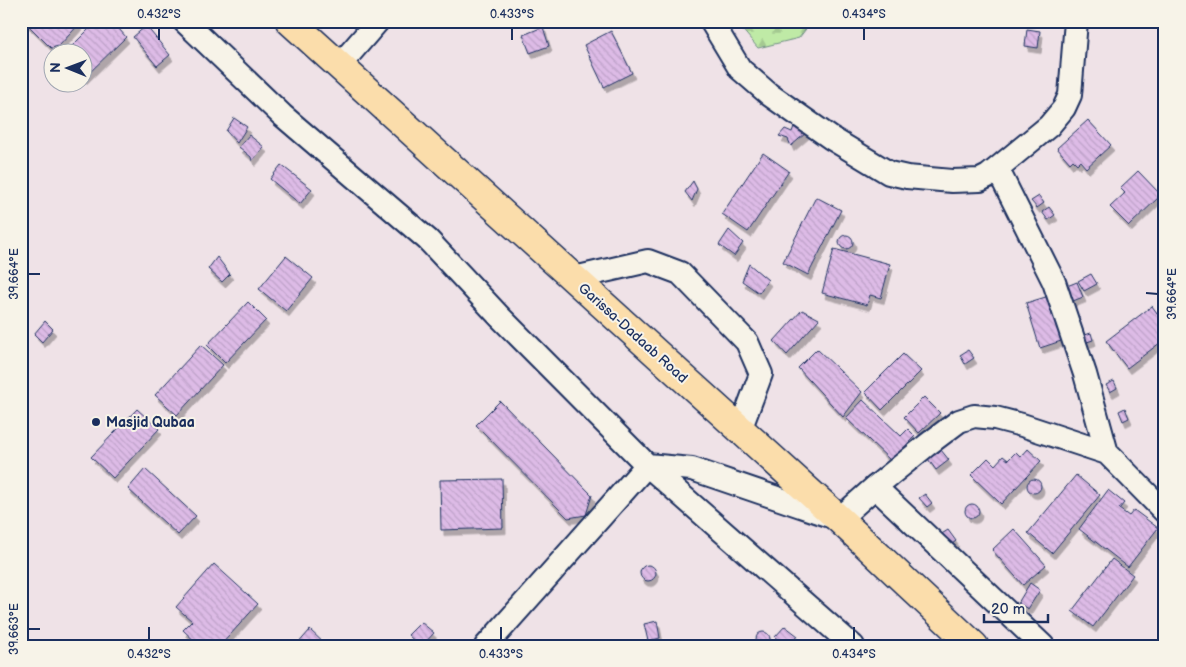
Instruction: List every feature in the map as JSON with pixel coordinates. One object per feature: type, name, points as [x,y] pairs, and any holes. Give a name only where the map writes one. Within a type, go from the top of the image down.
[{"type":"highway","name":"Garissa-Dadaab Road","points":[[290,21],[839,519],[974,646]]},
{"type":"street","points":[[184,21],[282,115],[428,240],[500,317],[646,465],[853,646]]},
{"type":"street","points":[[339,66],[378,21]]},
{"type":"street","points":[[711,21],[740,69],[770,95],[831,138],[889,173],[907,177],[980,180],[998,170],[1049,126],[1064,108],[1070,95],[1076,21]]},
{"type":"street","points":[[998,170],[1054,282],[1086,374],[1107,454]]},
{"type":"street","points":[[574,278],[648,261],[680,272],[747,342],[761,374],[740,430]]},
{"type":"street","points":[[646,465],[692,469],[839,519],[874,487],[952,426],[974,416],[995,418],[1022,425],[1107,454],[1165,512]]},
{"type":"street","points":[[486,646],[646,465]]},
{"type":"street","points":[[874,487],[1043,646]]},
{"type":"green space","points":[[735,21],[812,21],[799,38],[758,48]]},
{"type":"building","points":[[24,21],[82,21],[63,42],[45,42]]},
{"type":"building","points":[[97,21],[112,21],[126,37],[92,70],[92,42],[76,42]]},
{"type":"building","points":[[146,26],[170,55],[157,66],[133,37]]},
{"type":"building","points":[[543,27],[549,46],[530,53],[523,35]]},
{"type":"building","points":[[1027,29],[1040,31],[1038,48],[1025,46]]},
{"type":"building","points":[[611,31],[632,73],[604,87],[584,45]]},
{"type":"building","points":[[234,118],[247,127],[237,143],[226,131]]},
{"type":"building","points":[[1088,120],[1111,145],[1086,168],[1080,161],[1077,164],[1073,160],[1070,163],[1057,148]]},
{"type":"building","points":[[795,124],[806,133],[791,146],[788,139],[779,136],[785,129],[792,132]]},
{"type":"building","points":[[249,135],[264,147],[252,161],[251,157],[239,147]]},
{"type":"building","points":[[763,153],[789,171],[748,232],[722,214]]},
{"type":"building","points":[[281,165],[312,189],[300,204],[270,179]]},
{"type":"building","points":[[1138,171],[1161,195],[1129,226],[1110,207],[1125,193],[1120,188]]},
{"type":"building","points":[[693,181],[697,189],[692,201],[685,192]]},
{"type":"building","points":[[1039,196],[1044,203],[1037,208],[1031,201]]},
{"type":"building","points":[[816,197],[841,210],[808,275],[783,262]]},
{"type":"building","points":[[1049,207],[1055,215],[1048,220],[1042,212]]},
{"type":"building","points":[[729,230],[743,243],[734,256],[719,245]]},
{"type":"building","points":[[846,235],[851,237],[853,242],[851,247],[846,249],[841,247],[839,242],[841,237]]},
{"type":"building","points":[[834,249],[890,264],[881,298],[870,295],[867,305],[822,293]]},
{"type":"building","points":[[286,256],[313,278],[286,311],[259,289]]},
{"type":"building","points":[[217,257],[230,274],[222,282],[208,269]]},
{"type":"building","points":[[749,264],[768,280],[759,293],[742,281]]},
{"type":"building","points":[[1091,274],[1097,284],[1084,291],[1078,281]]},
{"type":"building","points":[[1077,282],[1083,297],[1073,301],[1067,286]]},
{"type":"building","points":[[1049,296],[1064,340],[1040,348],[1026,303]]},
{"type":"building","points":[[248,302],[266,320],[225,363],[207,345]]},
{"type":"building","points":[[1152,306],[1165,324],[1165,339],[1127,368],[1106,341]]},
{"type":"building","points":[[802,310],[819,319],[787,355],[774,341]]},
{"type":"building","points":[[45,321],[53,329],[42,342],[34,334]]},
{"type":"building","points":[[1091,333],[1093,340],[1084,343],[1082,336]]},
{"type":"building","points":[[201,345],[223,365],[177,415],[155,395]]},
{"type":"building","points":[[817,349],[862,392],[843,417],[798,368]]},
{"type":"building","points":[[968,350],[974,358],[965,364],[960,355]]},
{"type":"building","points":[[903,354],[921,371],[882,410],[865,392]]},
{"type":"building","points":[[1114,381],[1117,388],[1110,392],[1106,385]]},
{"type":"building","points":[[924,397],[940,413],[919,433],[904,417]]},
{"type":"building","points":[[863,400],[901,436],[908,429],[915,436],[891,461],[846,418]]},
{"type":"building","points":[[500,401],[592,495],[586,515],[568,518],[476,425]]},
{"type":"building","points":[[1125,408],[1129,418],[1123,421],[1119,411]]},
{"type":"building","points":[[137,409],[159,429],[113,478],[91,457]]},
{"type":"building","points":[[1028,449],[1041,461],[1001,504],[971,475],[988,458],[995,465],[1003,456],[1008,460],[1016,452],[1021,457]]},
{"type":"building","points":[[941,450],[949,460],[936,470],[928,459]]},
{"type":"building","points":[[145,469],[196,516],[178,535],[128,489]]},
{"type":"building","points":[[1076,475],[1100,495],[1052,553],[1028,533]]},
{"type":"building","points":[[502,479],[503,528],[441,530],[440,480]]},
{"type":"building","points":[[1034,479],[1039,481],[1041,486],[1039,491],[1034,493],[1029,491],[1027,486],[1029,481]]},
{"type":"building","points":[[1108,490],[1124,503],[1119,509],[1129,516],[1134,510],[1158,528],[1128,567],[1079,529]]},
{"type":"building","points":[[925,494],[932,503],[927,507],[919,498]]},
{"type":"building","points":[[972,504],[977,506],[979,511],[977,516],[972,518],[967,516],[965,511],[967,506]]},
{"type":"building","points":[[1014,529],[1046,565],[1023,585],[992,550]]},
{"type":"building","points":[[948,530],[956,541],[948,547],[940,535]]},
{"type":"building","points":[[1112,559],[1133,575],[1093,627],[1072,611]]},
{"type":"building","points":[[214,564],[258,604],[220,646],[200,646],[183,630],[192,621],[176,607]]},
{"type":"building","points":[[648,565],[656,573],[648,581],[640,573]]},
{"type":"building","points":[[1030,583],[1040,590],[1028,609],[1018,603]]},
{"type":"building","points":[[657,621],[660,638],[648,641],[644,624]]},
{"type":"building","points":[[421,622],[434,633],[420,646],[408,635]]},
{"type":"building","points":[[785,626],[798,636],[790,646],[786,646],[775,637]]},
{"type":"building","points":[[310,630],[327,646],[296,646]]},
{"type":"building","points":[[760,632],[766,632],[770,639],[766,646],[760,646],[756,642],[756,636]]},
{"type":"place","name":"Masjid Qubaa","points":[[96,422]]}]
